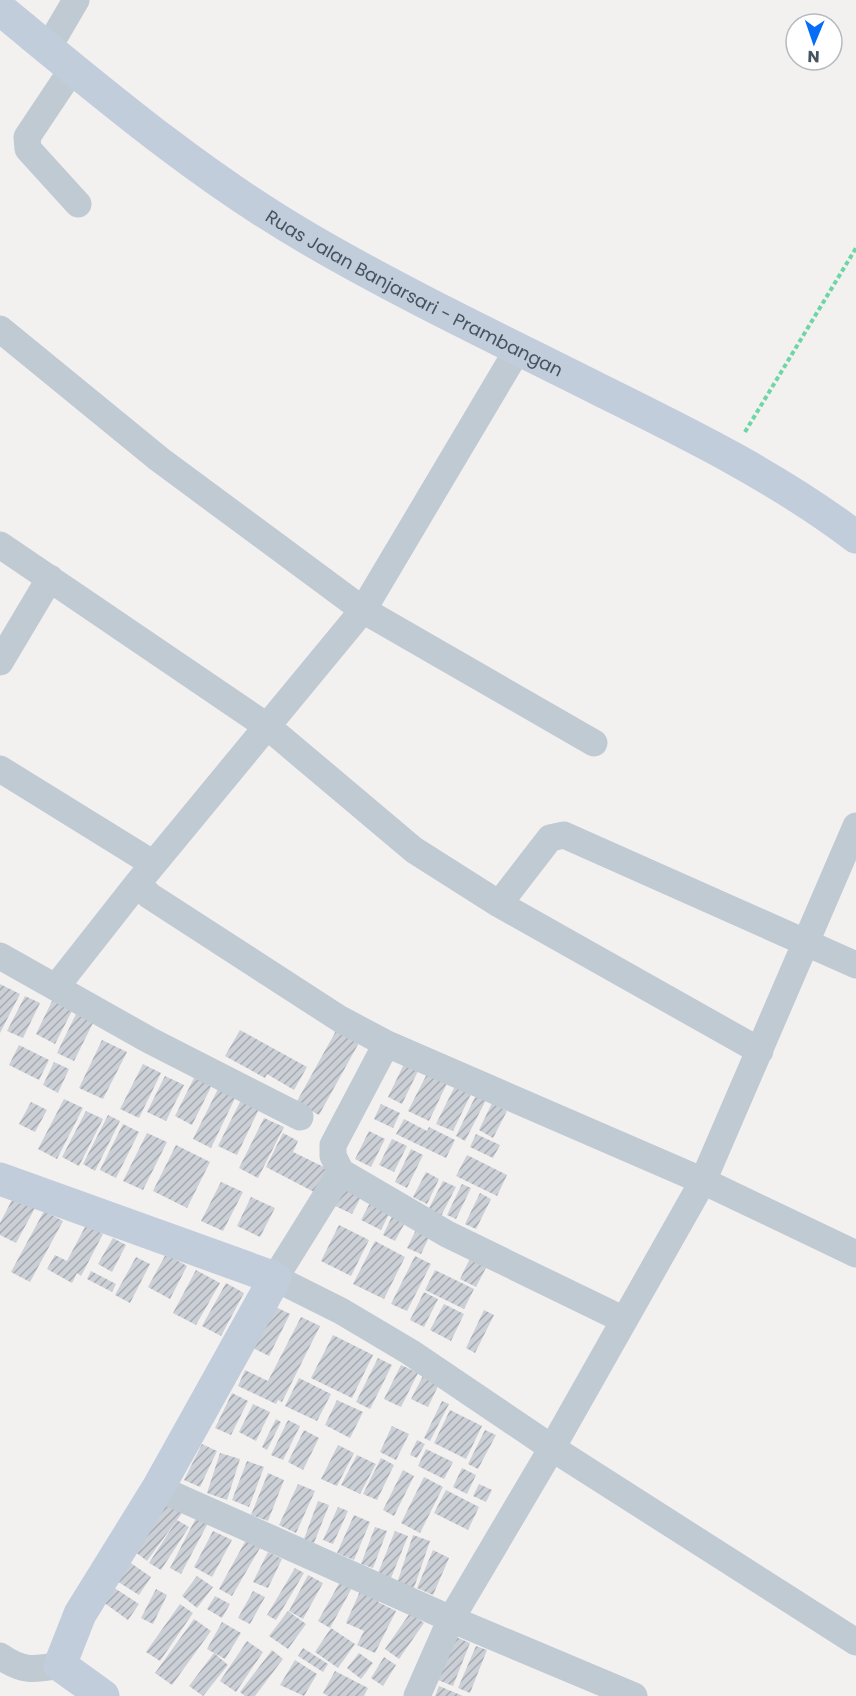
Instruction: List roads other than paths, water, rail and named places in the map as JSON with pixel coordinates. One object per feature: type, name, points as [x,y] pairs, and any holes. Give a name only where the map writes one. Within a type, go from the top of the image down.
[{"type":"main road","name":"Ruas Jalan Banjarsari - Prambangan","points":[[0,9],[222,185],[310,240],[518,349],[731,454],[820,510],[856,537]]},
{"type":"main road","points":[[0,1179],[275,1278],[158,1488],[80,1614],[60,1665],[104,1696]]},
{"type":"street","points":[[76,0],[61,58],[27,137],[27,144],[28,149],[78,204]]},
{"type":"street","points":[[0,329],[159,459],[363,610],[594,743]]},
{"type":"street","points":[[56,987],[152,862],[268,727],[363,610],[518,349]]},
{"type":"street","points":[[0,545],[268,727],[414,850],[499,904],[760,1051]]},
{"type":"street","points":[[0,662],[50,578]]},
{"type":"street","points":[[0,769],[152,862]]},
{"type":"street","points":[[417,1696],[451,1619],[552,1448],[703,1181],[856,826]]},
{"type":"street","points":[[499,904],[550,838],[564,836],[856,964]]},
{"type":"street","points":[[136,884],[150,896],[340,1019],[387,1044],[703,1181],[856,1254]]},
{"type":"street","points":[[0,956],[148,1040],[300,1117]]},
{"type":"street","points":[[382,1052],[333,1144],[333,1156],[341,1173],[447,1234],[624,1320]]},
{"type":"street","points":[[341,1173],[275,1278],[341,1311],[410,1352],[552,1448],[856,1642]]},
{"type":"street","points":[[158,1488],[451,1619],[634,1696]]},
{"type":"street","points":[[0,1656],[16,1667],[38,1669],[60,1665]]}]
